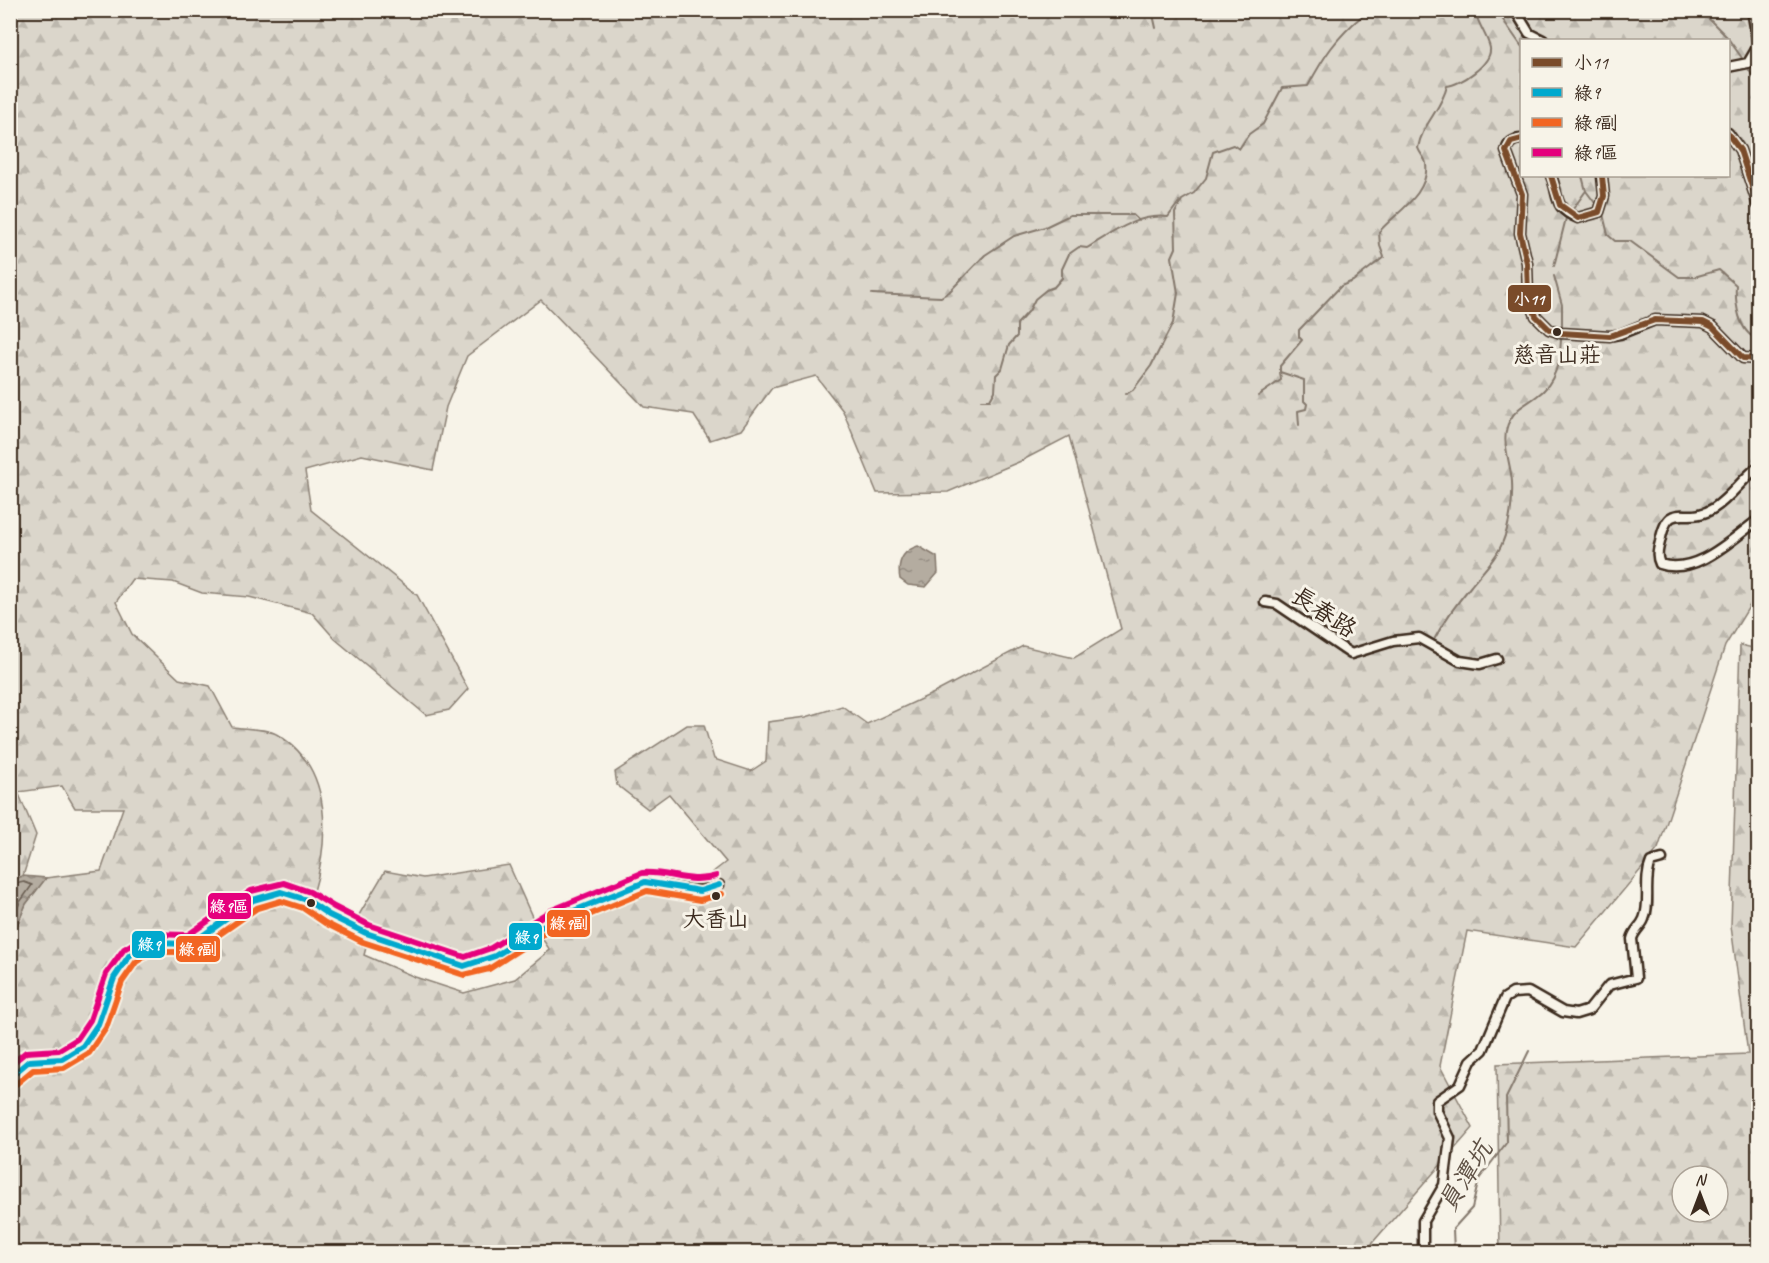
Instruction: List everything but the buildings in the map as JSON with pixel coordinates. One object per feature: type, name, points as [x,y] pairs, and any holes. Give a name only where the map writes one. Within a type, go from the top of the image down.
[{"type":"street","points":[[1515,10],[1529,33],[1541,39]]},
{"type":"street","points":[[1730,67],[1748,63],[1758,45],[1752,10]]},
{"type":"street","points":[[1730,136],[1740,150],[1758,205]]},
{"type":"street","points":[[1520,139],[1507,145],[1506,151],[1522,194],[1520,233],[1527,263],[1528,295],[1536,316],[1549,329],[1561,333],[1610,336],[1655,320],[1703,322],[1713,327],[1736,354],[1743,358],[1758,359]]},
{"type":"street","points":[[1551,177],[1558,203],[1566,213],[1578,218],[1599,212],[1604,196],[1602,177]]},
{"type":"street","points":[[1758,467],[1716,507],[1702,515],[1675,515],[1668,518],[1664,524],[1657,558],[1660,564],[1667,566],[1710,556],[1758,520]]},
{"type":"street","name":"長春路","points":[[1265,602],[1277,604],[1351,654],[1393,641],[1419,638],[1460,661],[1480,664],[1497,659]]},
{"type":"street","points":[[1423,1252],[1423,1221],[1444,1185],[1450,1138],[1437,1111],[1437,1101],[1460,1086],[1471,1061],[1483,1050],[1504,998],[1513,993],[1528,992],[1563,1012],[1576,1014],[1589,1010],[1609,985],[1636,978],[1632,939],[1645,918],[1647,871],[1651,862],[1662,859]]},
{"type":"street","points":[[10,1077],[29,1061],[62,1059],[83,1046],[98,1024],[114,978],[129,956],[139,949],[151,943],[191,944],[253,900],[281,892],[307,900],[329,915],[366,933],[464,966],[472,966],[502,953],[543,924],[645,882],[657,882],[700,891],[719,885]]},
{"type":"green space","points":[[11,11],[1758,11],[1758,592],[1725,646],[1658,849],[1576,947],[1467,931],[1440,1066],[1473,1128],[1373,1242],[1368,1252],[11,1252],[11,940],[26,904],[46,878],[101,871],[123,808],[75,808],[62,786],[18,792],[36,835],[23,876],[11,880]],"holes":[[[541,300],[644,407],[693,414],[710,440],[741,430],[772,388],[816,376],[843,411],[877,493],[948,492],[1021,461],[1069,436],[1121,629],[1074,658],[1023,646],[934,693],[867,724],[842,706],[806,717],[768,722],[766,761],[751,771],[714,759],[704,725],[687,725],[615,772],[617,785],[648,809],[669,794],[726,862],[700,882],[646,877],[534,921],[509,865],[423,878],[385,871],[356,920],[313,895],[322,852],[324,829],[318,786],[309,766],[296,749],[278,735],[262,730],[232,727],[210,686],[179,679],[132,634],[116,602],[132,579],[173,582],[202,593],[249,597],[312,613],[335,639],[426,715],[449,710],[468,689],[417,595],[311,510],[305,471],[362,455],[433,470],[446,407],[467,356]],[[539,934],[550,950],[515,979],[464,993],[415,977],[364,955],[368,940],[471,973],[497,963]]]},
{"type":"green space","points":[[1740,645],[1758,649],[1758,1252],[1500,1252],[1497,1064],[1748,1054],[1731,926]]},
{"type":"water","points":[[918,546],[937,557],[938,573],[926,587],[908,585],[900,579],[899,568],[904,554]]},
{"type":"water","points":[[23,876],[46,878],[26,904],[11,940],[11,880]]},
{"type":"waterway","points":[[1152,10],[1156,28]]},
{"type":"waterway","points":[[1126,394],[1133,390],[1151,366],[1173,323],[1178,293],[1172,257],[1176,248],[1175,213],[1182,200],[1194,193],[1206,178],[1213,152],[1233,145],[1239,149],[1249,134],[1263,124],[1282,88],[1308,86],[1331,48],[1362,16],[1362,10]]},
{"type":"waterway","points":[[1470,10],[1477,17],[1488,14],[1501,17],[1520,44]]},
{"type":"waterway","points":[[1700,10],[1728,39]]},
{"type":"waterway","points":[[1299,425],[1298,411],[1306,409],[1307,404],[1304,401],[1304,380],[1280,372],[1280,366],[1302,340],[1299,337],[1299,330],[1341,286],[1353,281],[1384,257],[1379,232],[1410,202],[1423,185],[1426,164],[1418,148],[1420,139],[1441,102],[1447,86],[1474,73],[1486,61],[1489,54],[1489,44],[1477,17]]},
{"type":"waterway","points":[[1730,41],[1742,58]]},
{"type":"waterway","points":[[1749,70],[1758,84]]},
{"type":"waterway","points":[[1582,177],[1586,191],[1595,203]]},
{"type":"waterway","points":[[1573,209],[1585,192]]},
{"type":"waterway","points":[[981,400],[990,400],[995,391],[996,375],[1002,369],[1009,345],[1017,336],[1017,324],[1029,311],[1035,299],[1054,287],[1062,278],[1062,269],[1069,254],[1079,247],[1087,248],[1136,221],[1168,217],[1179,202]]},
{"type":"waterway","points":[[1603,214],[1608,235],[1615,241],[1630,241],[1679,277],[1694,277],[1719,270],[1736,285],[1737,308],[1742,324],[1751,336],[1758,339]]},
{"type":"waterway","points":[[872,294],[941,297],[949,292],[985,255],[1014,236],[1045,227],[1070,215],[1133,215],[1139,221]]},
{"type":"waterway","points":[[1554,266],[1566,218]]},
{"type":"waterway","points":[[1554,276],[1562,305],[1562,328]]},
{"type":"waterway","points":[[1435,638],[1456,605],[1493,559],[1503,541],[1512,497],[1506,443],[1507,427],[1516,412],[1549,385],[1556,371],[1561,340]]},
{"type":"waterway","points":[[1258,396],[1281,380],[1280,372]]},
{"type":"waterway","name":"員潭坑","points":[[1454,1252],[1453,1229],[1472,1208],[1479,1179],[1507,1142],[1506,1098],[1529,1051]]},
{"type":"transit line","name":"小11","points":[[1730,137],[1740,150],[1758,205]]},
{"type":"transit line","name":"小11","points":[[1520,140],[1511,142],[1506,151],[1522,194],[1520,233],[1527,263],[1528,295],[1536,316],[1549,329],[1561,333],[1610,336],[1655,320],[1703,322],[1713,327],[1743,358],[1758,359]]},
{"type":"transit line","name":"小11","points":[[1551,177],[1560,205],[1578,218],[1599,212],[1604,196],[1602,177]]},
{"type":"transit line","name":"綠9區","points":[[10,1065],[26,1052],[59,1050],[77,1039],[90,1020],[106,974],[124,949],[149,934],[188,935],[251,891],[284,883],[310,892],[369,925],[465,957],[491,948],[550,911],[642,873],[697,879],[716,876]]},
{"type":"transit line","name":"綠9","points":[[10,1077],[29,1061],[62,1059],[83,1046],[98,1024],[114,978],[129,956],[139,949],[151,943],[191,944],[253,900],[281,892],[307,900],[329,915],[366,933],[464,966],[495,956],[554,919],[645,882],[700,891],[719,885]]},
{"type":"transit line","name":"綠9副","points":[[16,1084],[33,1070],[64,1068],[89,1053],[106,1028],[122,982],[136,962],[153,952],[194,952],[257,908],[281,901],[303,908],[325,923],[363,942],[464,975],[489,969],[545,933],[647,891],[700,900],[722,894]]},
{"type":"place","name":"慈音山莊","points":[[1557,332]]},
{"type":"place","name":"大香山","points":[[716,896]]}]
